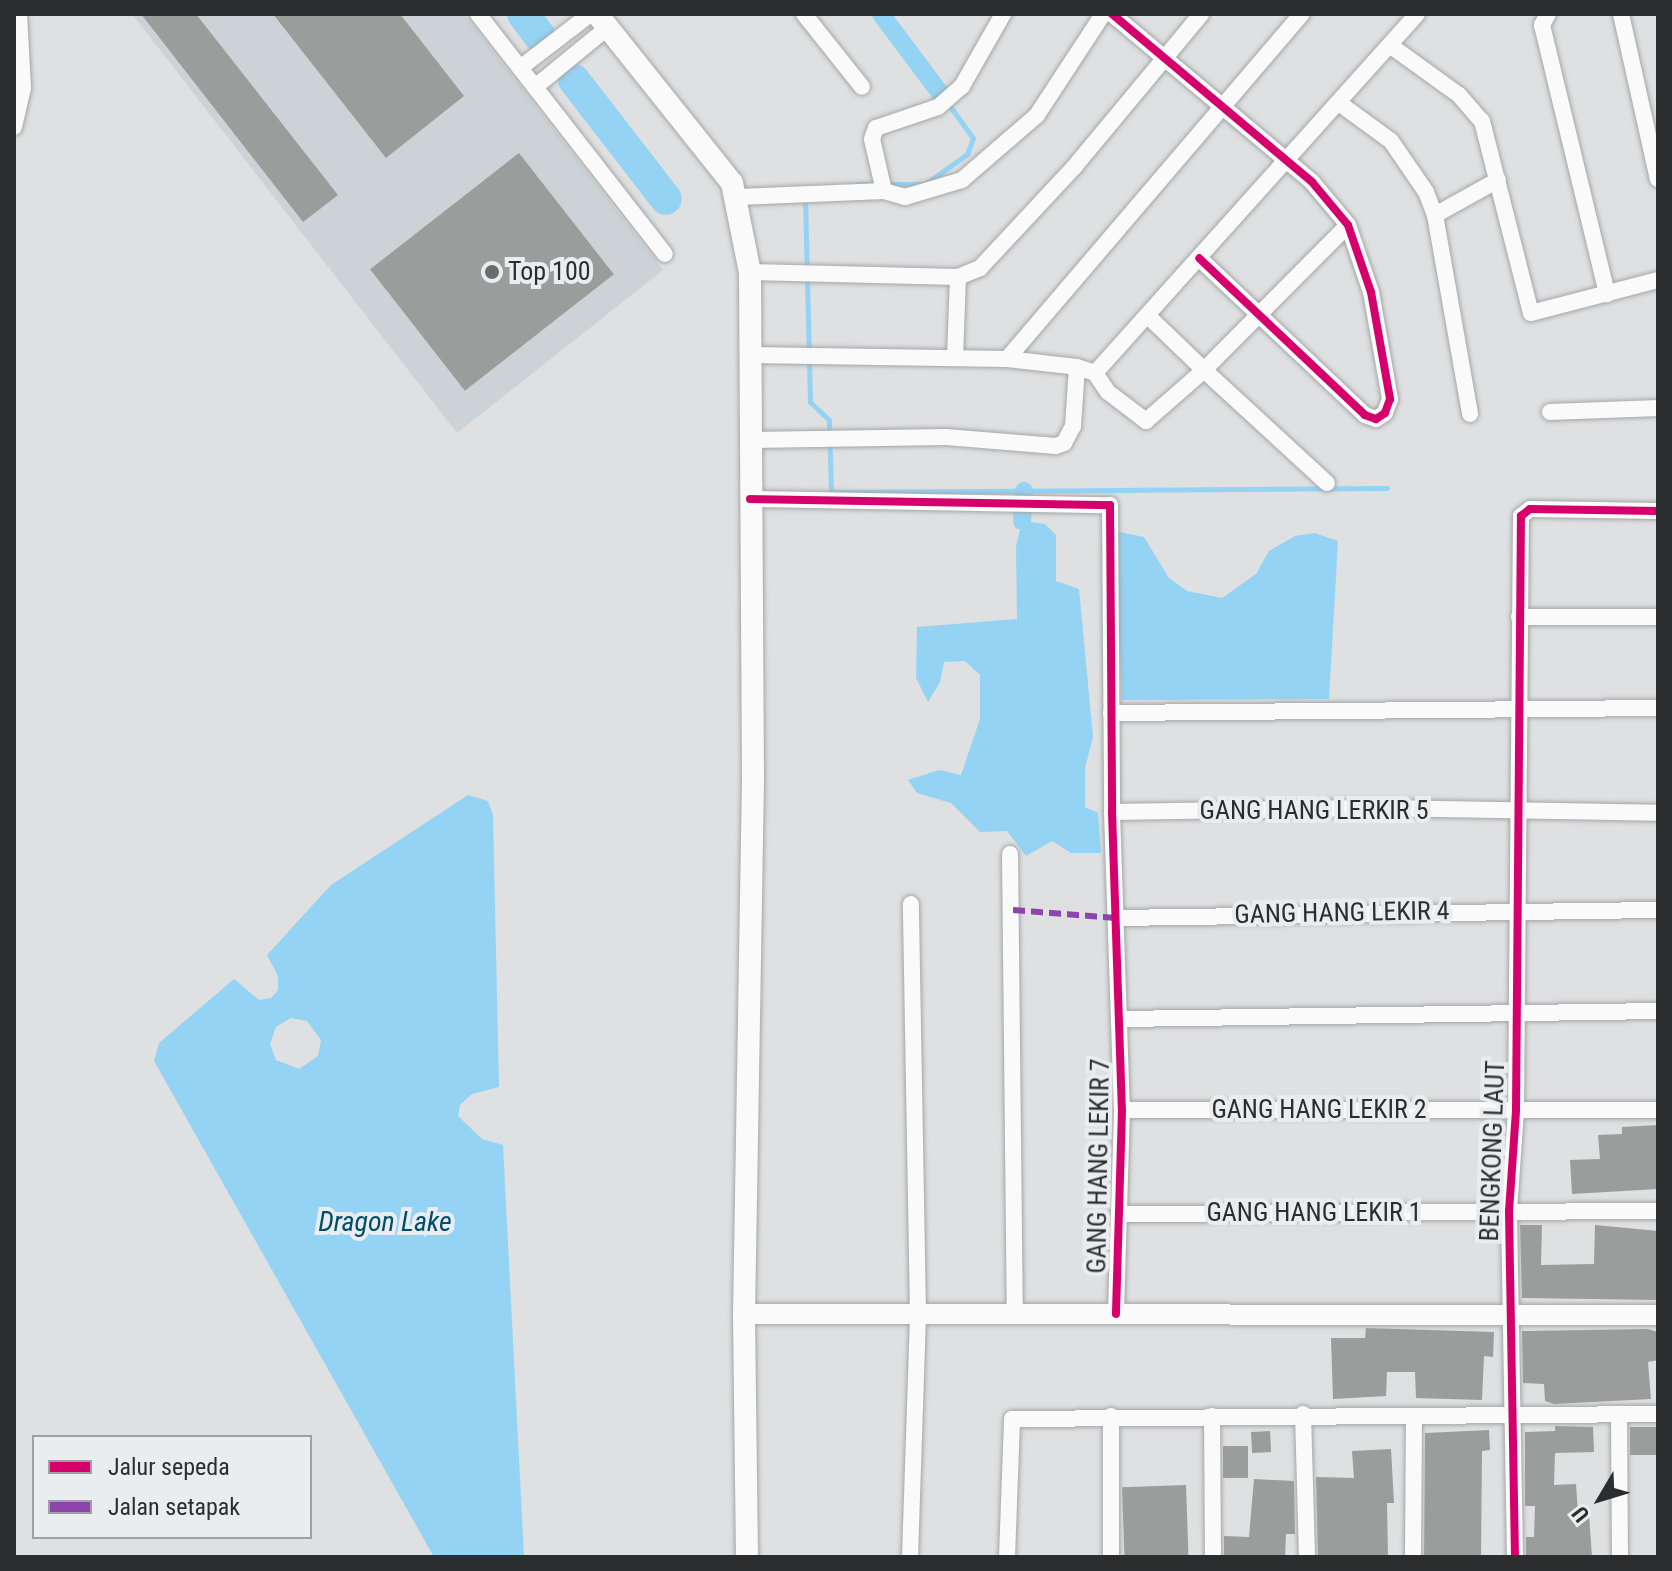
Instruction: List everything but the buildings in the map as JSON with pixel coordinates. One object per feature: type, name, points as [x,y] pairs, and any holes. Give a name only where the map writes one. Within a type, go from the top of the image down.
[{"type":"main road","points":[[598,19],[726,175],[738,197],[750,272],[753,779],[744,1314],[747,1557]]},
{"type":"street","points":[[14,127],[23,88],[19,14]]},
{"type":"street","points":[[478,14],[665,254]]},
{"type":"street","points":[[804,14],[862,87]]},
{"type":"street","points":[[883,185],[872,139],[876,128],[938,107],[962,86],[1003,14]]},
{"type":"street","points":[[738,197],[814,196],[883,185],[918,195],[962,180],[1007,145],[1057,90],[1103,14]]},
{"type":"street","points":[[1112,14],[1330,200],[1348,225],[1371,292],[1390,399],[1385,413],[1376,419],[1365,415],[1199,258]]},
{"type":"street","points":[[750,272],[816,277],[958,277],[980,268],[1020,229],[1201,14]]},
{"type":"street","points":[[1007,359],[1302,14]]},
{"type":"street","points":[[1095,373],[1149,317],[1284,159],[1339,103],[1417,14]]},
{"type":"street","points":[[1548,14],[1542,25],[1607,294]]},
{"type":"street","points":[[1621,14],[1658,179]]},
{"type":"street","points":[[520,68],[598,19]]},
{"type":"street","points":[[535,87],[598,19]]},
{"type":"street","points":[[1391,46],[1472,108],[1489,137],[1531,313],[1658,280]]},
{"type":"street","points":[[1339,103],[1391,141],[1411,164],[1435,215],[1470,414]]},
{"type":"street","points":[[1435,215],[1498,180]]},
{"type":"street","points":[[750,355],[1007,359],[1077,367],[1095,373],[1108,392],[1146,421],[1204,370],[1348,225]]},
{"type":"street","points":[[955,358],[958,277]]},
{"type":"street","points":[[1149,317],[1327,483]]},
{"type":"street","points":[[751,440],[946,437],[1056,446],[1064,443],[1073,426],[1077,367]]},
{"type":"street","points":[[1550,412],[1658,408]]},
{"type":"street","name":"GANG HANG LEKIR 7","points":[[750,499],[1110,505],[1112,812],[1122,1110],[1116,1314]]},
{"type":"street","name":"BENGKONG LAUT","points":[[1515,1557],[1515,1417],[1509,1313],[1509,1211],[1516,1110],[1517,746],[1522,512],[1658,511]]},
{"type":"street","points":[[1519,617],[1658,617]]},
{"type":"street","points":[[1111,713],[1658,708]]},
{"type":"street","name":"GANG HANG LERKIR 5","points":[[1112,812],[1381,808],[1517,813],[1658,813]]},
{"type":"street","points":[[1010,854],[1015,1315]]},
{"type":"street","points":[[910,1557],[918,1314],[911,904]]},
{"type":"street","name":"GANG HANG LEKIR 4","points":[[1116,918],[1658,910]]},
{"type":"street","points":[[1121,1019],[1517,1010],[1658,1011]]},
{"type":"street","name":"GANG HANG LEKIR 2","points":[[1122,1110],[1658,1110]]},
{"type":"street","name":"GANG HANG LEKIR 1","points":[[1119,1214],[1658,1211]]},
{"type":"street","points":[[744,1314],[1658,1315]]},
{"type":"street","points":[[1303,1414],[1307,1557]]},
{"type":"street","points":[[1007,1557],[1010,1422],[1111,1416],[1303,1414],[1414,1418],[1658,1414]]},
{"type":"street","points":[[1619,1415],[1620,1557]]},
{"type":"street","points":[[1111,1416],[1111,1557]]},
{"type":"street","points":[[1212,1416],[1213,1557]]},
{"type":"street","points":[[1413,1557],[1414,1418]]},
{"type":"shaded area","points":[[132,14],[464,14],[663,270],[457,433]]},
{"type":"water","points":[[1022,521],[1045,524],[1056,535],[1056,581],[1079,589],[1093,737],[1085,768],[1085,807],[1098,813],[1101,853],[1071,853],[1052,841],[1026,856],[1007,831],[980,832],[951,803],[917,793],[908,780],[939,770],[961,775],[980,719],[980,675],[965,661],[944,662],[940,682],[928,702],[916,678],[917,627],[1017,619],[1016,547]]},
{"type":"water","points":[[1115,531],[1144,537],[1169,578],[1187,591],[1222,598],[1256,574],[1269,551],[1295,536],[1315,533],[1338,541],[1329,699],[1122,700]]},
{"type":"water","name":"Dragon Lake","points":[[468,795],[488,801],[493,815],[499,1087],[472,1094],[460,1105],[458,1116],[482,1139],[503,1145],[524,1557],[434,1557],[154,1061],[159,1043],[234,979],[259,1000],[271,998],[278,990],[278,976],[267,955],[331,885]],"holes":[[[291,1018],[307,1021],[321,1040],[318,1056],[299,1069],[276,1060],[270,1044],[276,1027]]]},
{"type":"waterway","points":[[523,14],[541,38]]},
{"type":"waterway","points":[[881,14],[943,97]]},
{"type":"waterway","points":[[574,80],[666,199]]},
{"type":"waterway","points":[[857,184],[925,184],[967,154],[973,138],[949,105]]},
{"type":"waterway","points":[[805,197],[810,402],[829,420],[831,492],[1387,488]]},
{"type":"waterway","points":[[1022,521],[1024,491]]},
{"type":"marked path","points":[[1013,910],[1116,918]]},
{"type":"cycle path","points":[[1112,14],[1312,182],[1348,225],[1371,292],[1390,399],[1385,413],[1376,419],[1365,415],[1199,258]]},
{"type":"cycle path","points":[[750,499],[1110,505],[1112,812],[1122,1110],[1116,1314]]},
{"type":"cycle path","points":[[1515,1557],[1509,1211],[1516,1110],[1521,516],[1530,509],[1658,511]]},
{"type":"place","name":"Top 100","points":[[492,272]]}]
